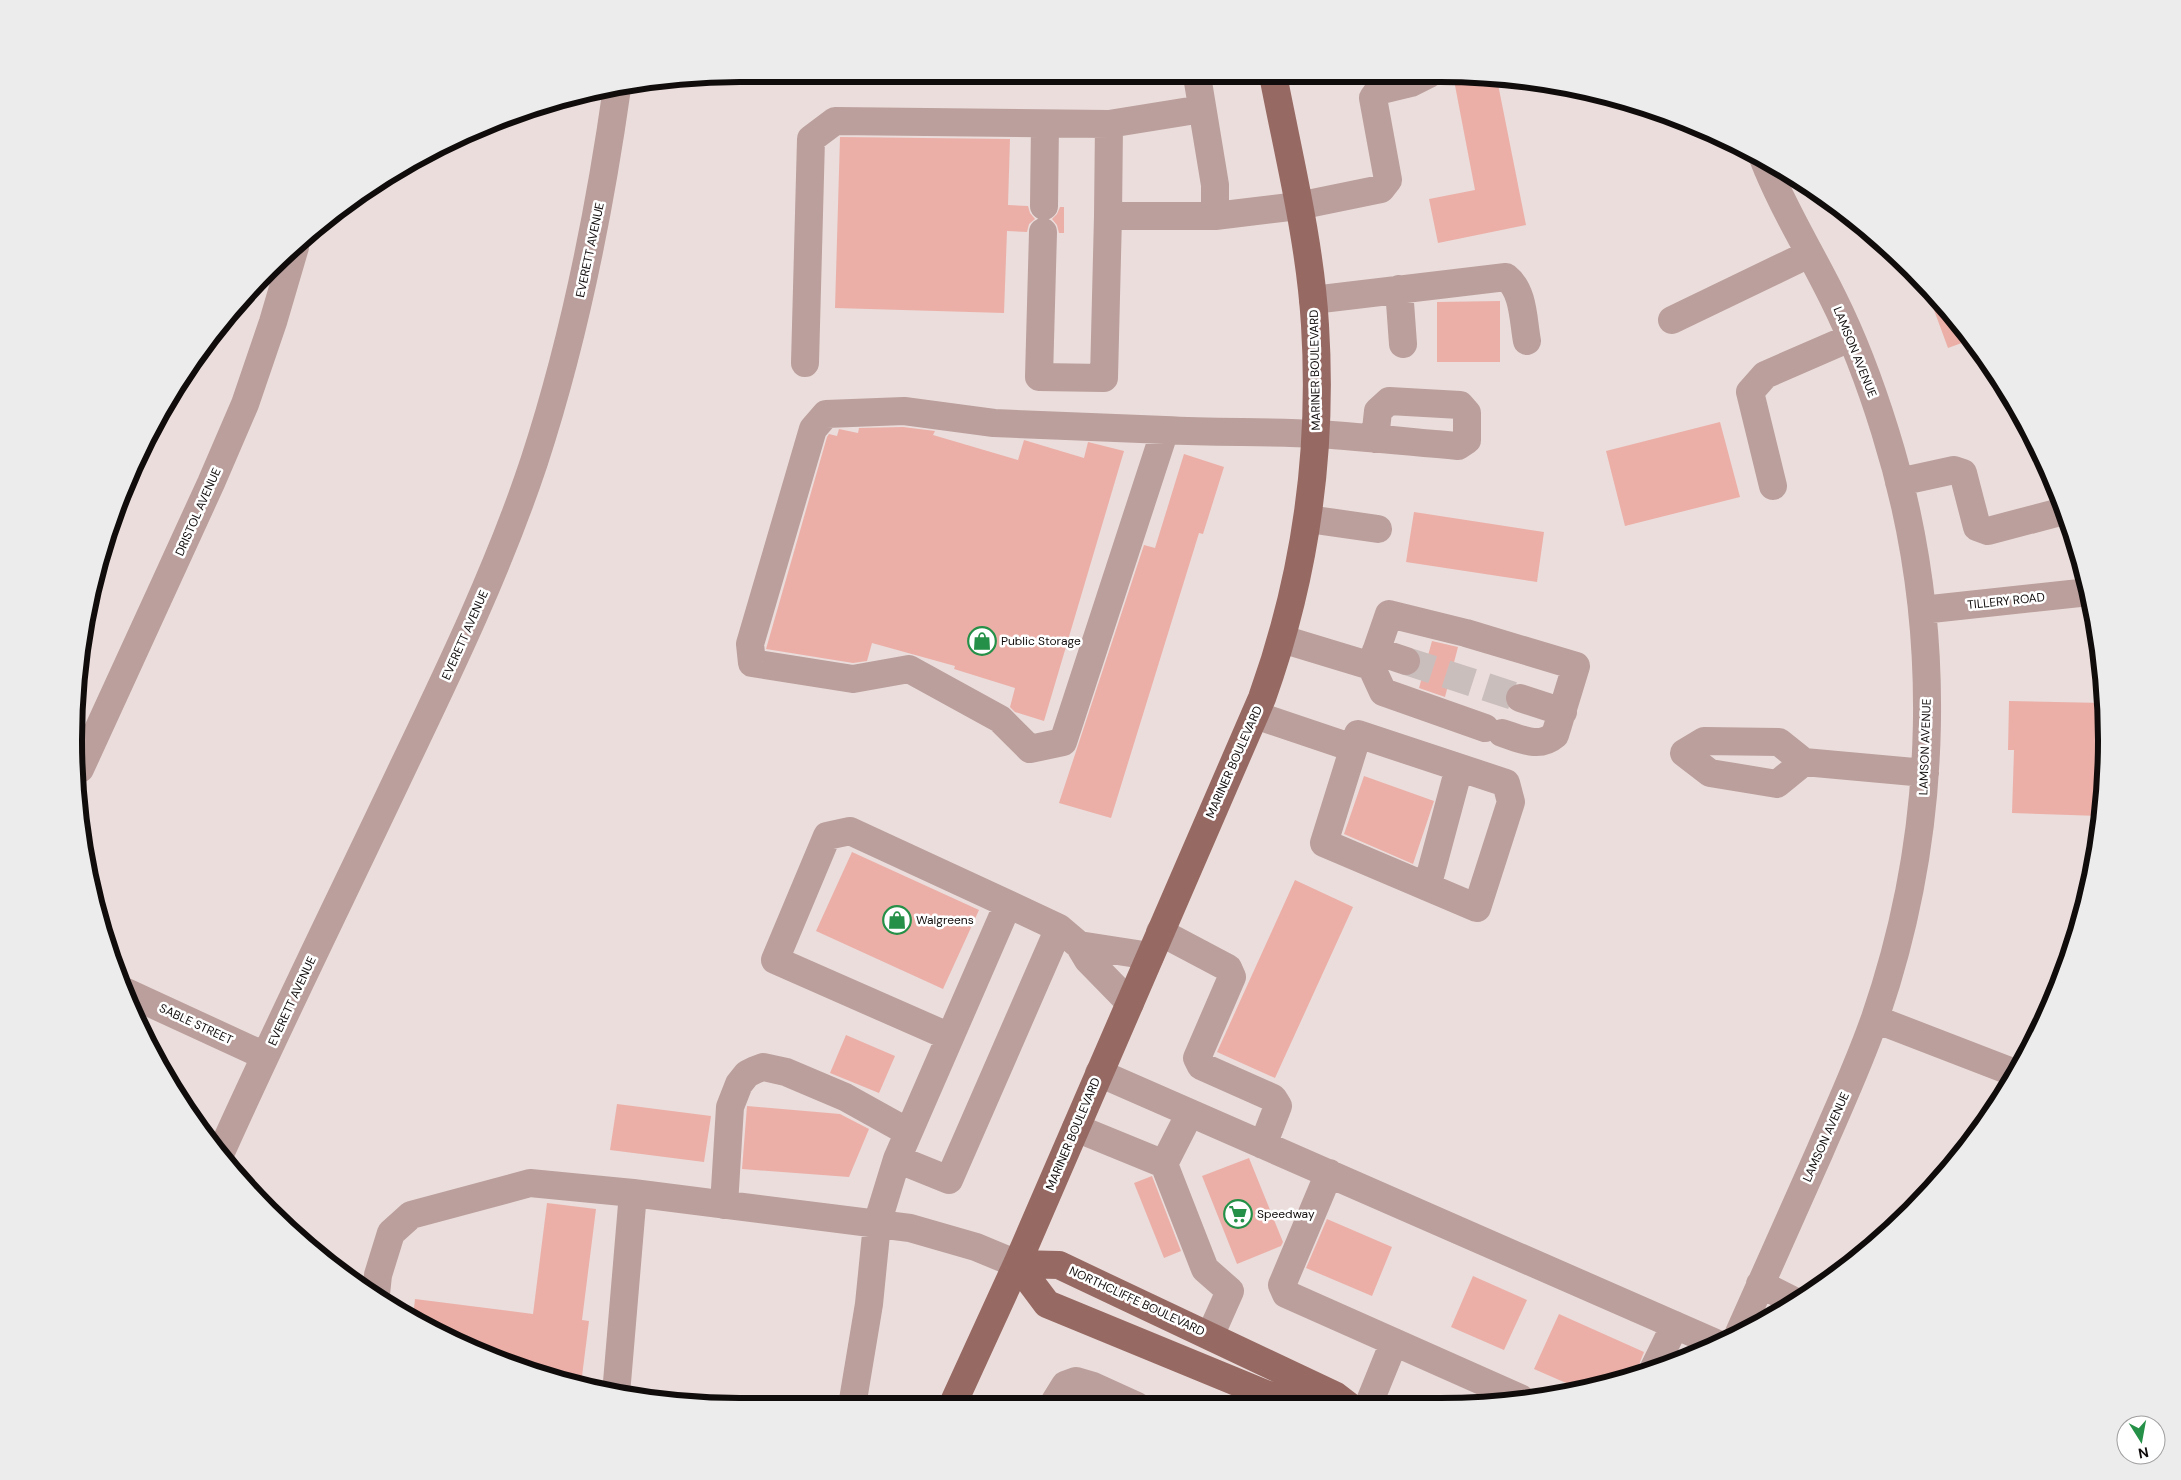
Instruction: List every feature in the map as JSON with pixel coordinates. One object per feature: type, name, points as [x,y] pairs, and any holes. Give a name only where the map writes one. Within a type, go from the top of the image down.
[{"type":"main road","name":"MARINER BOULEVARD","points":[[956,1398],[1017,1264],[1255,715],[1282,639],[1293,597],[1308,519],[1318,392],[1313,300],[1308,258],[1274,82]]},
{"type":"main road","name":"NORTHCLIFFE BOULEVARD","points":[[1017,1264],[1059,1265],[1339,1398]]},
{"type":"main road","points":[[1017,1264],[1047,1304],[1276,1398]]},
{"type":"street","points":[[1198,82],[1215,185],[1215,216]]},
{"type":"street","points":[[1108,216],[1215,216],[1298,206],[1381,189],[1388,180],[1373,98],[1378,90],[1413,82]]},
{"type":"street","name":"EVERETT AVENUE","points":[[224,1147],[463,642],[500,553],[534,463],[562,370],[585,277],[604,182],[616,94]]},
{"type":"street","points":[[805,363],[811,139],[836,121],[1109,124],[1202,110]]},
{"type":"street","points":[[1045,124],[1039,377],[1104,378],[1109,124]]},
{"type":"street","name":"LAMSON AVENUE","points":[[1743,1324],[1850,1082],[1874,1020],[1896,952],[1912,878],[1925,773],[1927,676],[1922,610],[1918,574],[1899,482],[1885,431],[1862,364],[1833,299],[1768,170]]},
{"type":"street","points":[[1672,320],[1809,254]]},
{"type":"street","name":"DRISTOL AVENUE","points":[[83,762],[211,483],[245,404],[292,259]]},
{"type":"street","points":[[1313,300],[1506,277],[1513,282],[1518,291],[1527,341]]},
{"type":"street","points":[[1399,289],[1403,344]]},
{"type":"street","points":[[1773,486],[1750,392],[1765,375],[1850,338]]},
{"type":"street","points":[[1165,430],[1063,742],[1030,749],[1000,719],[909,669],[853,679],[752,663],[750,644],[813,429],[826,414],[904,411],[994,423],[1316,434],[1375,439]]},
{"type":"street","points":[[1899,482],[1954,470],[1963,473],[1977,527],[1988,532],[2057,512]]},
{"type":"street","points":[[1308,519],[1378,529]]},
{"type":"street","name":"TILLERY ROAD","points":[[1922,610],[2081,593]]},
{"type":"street","points":[[1389,614],[1466,633],[1576,666],[1555,735],[1549,741],[1540,743],[1528,742],[1383,692],[1374,659],[1389,614]]},
{"type":"street","points":[[1282,639],[1374,659],[1406,661]]},
{"type":"street","points":[[1520,698],[1563,712]]},
{"type":"street","points":[[1255,715],[1354,748]]},
{"type":"street","points":[[1358,734],[1459,768],[1506,783],[1511,802],[1477,908],[1324,843],[1358,734]]},
{"type":"street","points":[[1804,762],[1925,773]]},
{"type":"street","points":[[1427,887],[1459,768]]},
{"type":"street","points":[[950,1037],[775,960],[827,836],[850,831],[1008,904],[1069,936],[1155,944],[1228,968],[1232,977],[1197,1058],[1201,1066],[1273,1098],[1278,1106],[1263,1145]]},
{"type":"street","points":[[853,1398],[870,1304],[877,1224],[897,1159],[1008,904]]},
{"type":"street","points":[[1069,936],[1088,960],[1130,1003]]},
{"type":"street","points":[[897,1159],[949,1180],[1069,936]]},
{"type":"street","name":"SABLE STREET","points":[[135,996],[265,1056]]},
{"type":"street","points":[[1874,1020],[2009,1071]]},
{"type":"street","points":[[724,1205],[730,1107],[739,1084],[746,1074],[754,1070],[763,1067],[786,1072],[845,1097],[908,1132]]},
{"type":"street","points":[[1099,1073],[1709,1340]]},
{"type":"street","points":[[1164,1164],[1190,1113]]},
{"type":"street","points":[[1076,1128],[1164,1164],[1205,1269],[1230,1291],[1210,1336]]},
{"type":"street","points":[[1329,1174],[1282,1285],[1286,1294],[1510,1394]]},
{"type":"street","points":[[377,1288],[378,1275],[391,1233],[411,1215],[530,1183],[633,1193],[910,1228],[976,1247],[1017,1264]]},
{"type":"street","points":[[617,1386],[633,1193]]},
{"type":"street","points":[[1760,1284],[1788,1298]]},
{"type":"street","points":[[1657,1361],[1675,1325]]},
{"type":"street","points":[[1371,1398],[1394,1342]]},
{"type":"street","points":[[1057,1398],[1065,1385],[1076,1381],[1120,1398]]},
{"type":"building","points":[[1454,83],[1498,85],[1526,225],[1438,243],[1429,199],[1475,190]]},
{"type":"building","points":[[840,137],[1010,139],[1008,205],[1028,206],[1030,213],[1035,219],[1029,224],[1027,232],[1007,231],[1004,313],[835,308]]},
{"type":"building","points":[[1060,207],[1064,207],[1064,233],[1059,233],[1057,225],[1052,219]]},
{"type":"building","points":[[1500,301],[1500,362],[1437,362],[1437,302]]},
{"type":"building","points":[[1931,302],[1964,342],[1948,348]]},
{"type":"building","points":[[1720,422],[1740,497],[1625,526],[1606,451]]},
{"type":"building","points":[[903,427],[935,431],[933,435],[1018,460],[1024,440],[1084,458],[1088,442],[1124,451],[1044,721],[1015,712],[1010,707],[1015,688],[954,669],[955,666],[872,643],[867,661],[853,663],[766,649],[827,437],[829,434],[837,436],[839,429],[858,433],[859,428]]},
{"type":"building","points":[[1184,454],[1224,467],[1203,534],[1199,533],[1111,818],[1059,803],[1144,545],[1155,548]]},
{"type":"building","points":[[1414,512],[1544,532],[1537,582],[1406,562]]},
{"type":"building","points":[[1432,641],[1458,647],[1445,697],[1419,688]]},
{"type":"building","points":[[2009,701],[2097,703],[2097,783],[2094,816],[2012,813],[2014,750],[2008,750]]},
{"type":"building","points":[[1364,776],[1434,801],[1413,864],[1344,834]]},
{"type":"building","name":"Walgreens","points":[[852,852],[979,910],[943,989],[816,931]]},
{"type":"building","points":[[1295,880],[1353,907],[1275,1078],[1217,1052]]},
{"type":"building","points":[[846,1035],[895,1056],[879,1093],[830,1073]]},
{"type":"building","points":[[617,1104],[711,1116],[704,1162],[610,1150]]},
{"type":"building","points":[[747,1106],[840,1114],[869,1129],[849,1177],[742,1169]]},
{"type":"building","points":[[1249,1158],[1283,1242],[1281,1246],[1237,1264],[1202,1176]]},
{"type":"building","points":[[1152,1176],[1181,1251],[1164,1258],[1134,1183]]},
{"type":"building","points":[[547,1203],[596,1209],[582,1320],[589,1321],[582,1378],[529,1363],[488,1347],[449,1330],[414,1311],[415,1299],[533,1314]]},
{"type":"building","points":[[1327,1219],[1392,1247],[1372,1296],[1306,1268]]},
{"type":"building","points":[[1473,1276],[1527,1300],[1504,1350],[1451,1327]]},
{"type":"building","points":[[1559,1314],[1644,1352],[1639,1367],[1570,1385],[1534,1369]]},
{"type":"tunnel","points":[[1406,661],[1520,698]]},
{"type":"place","name":"Public Storage","points":[[982,641]]},
{"type":"place","name":"Walgreens","points":[[897,920]]},
{"type":"place","name":"Speedway","points":[[1238,1214]]}]
